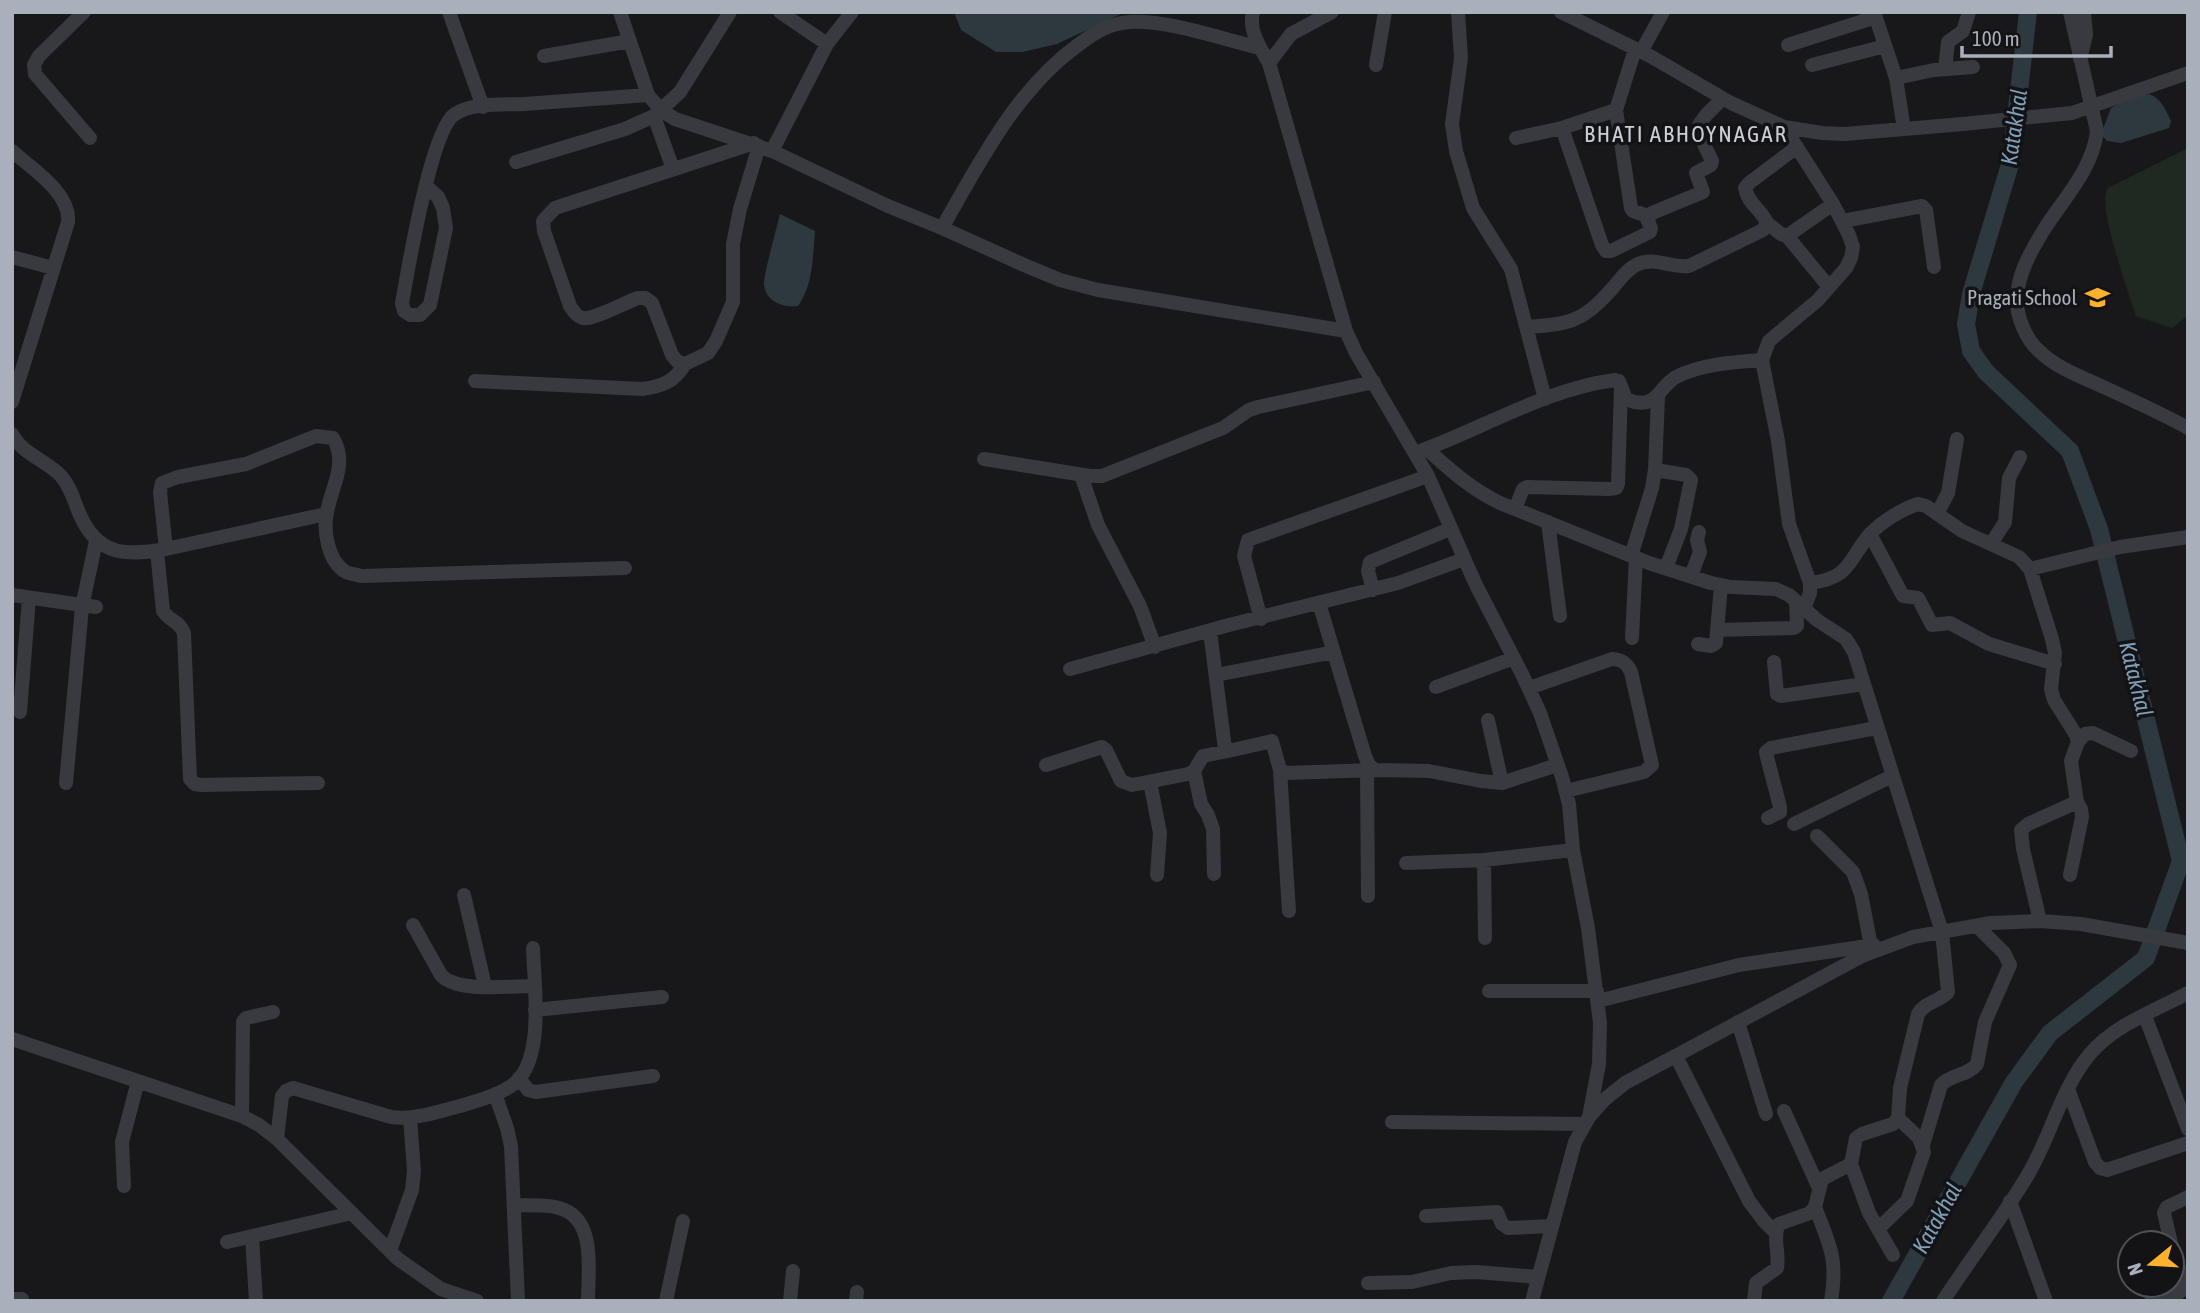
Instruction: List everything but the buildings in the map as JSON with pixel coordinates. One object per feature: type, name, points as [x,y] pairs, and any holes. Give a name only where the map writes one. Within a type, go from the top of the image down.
[{"type":"street","points":[[84,12],[39,56],[34,65],[35,74],[90,138]]},
{"type":"street","points":[[449,12],[483,107]]},
{"type":"street","points":[[620,12],[648,94],[658,113],[673,169]]},
{"type":"street","points":[[516,162],[625,129],[658,113],[680,92],[730,12]]},
{"type":"street","points":[[780,12],[827,44]]},
{"type":"street","points":[[475,381],[642,389],[661,387],[678,375],[685,364],[708,353],[733,302],[733,244],[740,209],[762,147],[827,44],[852,12]]},
{"type":"street","points":[[1253,12],[1253,34],[1269,63],[1346,331],[1374,382],[1421,451],[1428,476],[1450,529],[1529,688],[1566,791],[1573,850],[1588,928],[1601,1042],[1587,1120]]},
{"type":"street","points":[[1269,63],[1291,34],[1332,12]]},
{"type":"street","points":[[1376,65],[1385,12]]},
{"type":"street","points":[[1458,12],[1461,58],[1452,124],[1456,151],[1473,208],[1511,269],[1545,399]]},
{"type":"street","points":[[1561,12],[1638,50],[1722,99],[1784,128],[1822,134],[2071,113],[2188,73]]},
{"type":"street","points":[[1663,12],[1638,50],[1616,110],[1631,208],[1648,216],[1703,192],[1696,173],[1711,165],[1712,161],[1701,138],[1699,125],[1722,99]]},
{"type":"street","points":[[1945,69],[1948,42],[1963,31],[1969,12]]},
{"type":"street","points":[[2070,12],[2097,131],[2095,148],[2030,256],[2020,281],[2017,302],[2022,325],[2035,348],[2066,370],[2188,428]]},
{"type":"street","points":[[2080,60],[2086,35],[2084,12]]},
{"type":"street","points":[[1788,45],[1875,15],[1896,78],[1904,129]]},
{"type":"street","points":[[942,228],[1012,111],[1060,60],[1091,35],[1109,25],[1152,22],[1260,48]]},
{"type":"street","points":[[544,56],[630,41]]},
{"type":"street","points":[[1812,65],[1885,46]]},
{"type":"street","points":[[1896,78],[1973,67]]},
{"type":"street","points":[[426,186],[438,197],[446,228],[430,305],[420,315],[410,315],[404,311],[402,303],[411,248],[426,186],[447,121],[463,110],[483,107],[648,94]]},
{"type":"street","points":[[1516,138],[1562,128],[1616,110]]},
{"type":"street","points":[[658,113],[762,147],[888,206],[1060,280],[1098,290],[1346,331]]},
{"type":"street","points":[[1562,128],[1605,251],[1611,251],[1650,232],[1648,216]]},
{"type":"street","points":[[1717,630],[1794,628],[1797,626],[1800,605],[1810,593],[1810,583],[1788,524],[1778,441],[1762,360],[1769,341],[1801,316],[1829,287],[1851,258],[1853,247],[1843,221],[1784,128]]},
{"type":"street","points":[[685,364],[671,355],[652,303],[645,298],[638,298],[592,317],[583,318],[575,313],[570,306],[543,221],[555,208],[673,169],[762,147]]},
{"type":"street","points":[[1797,147],[1749,183],[1745,188],[1746,195],[1768,223],[1787,236],[1829,287]]},
{"type":"street","points":[[12,151],[60,195],[69,213],[13,396]]},
{"type":"street","points":[[1787,236],[1833,204]]},
{"type":"street","points":[[1843,221],[1922,206],[1926,210],[1934,267]]},
{"type":"street","points":[[1528,327],[1560,325],[1579,319],[1636,265],[1657,261],[1681,267],[1689,265],[1763,230],[1768,223]]},
{"type":"street","points":[[12,257],[53,268]]},
{"type":"street","points":[[1421,451],[1545,399],[1610,380],[1619,381],[1623,395],[1630,401],[1646,401],[1658,397],[1678,376],[1721,364],[1762,360]]},
{"type":"street","points":[[984,459],[1102,476],[1223,428],[1240,415],[1258,407],[1374,382]]},
{"type":"street","points":[[1515,509],[1523,489],[1527,487],[1616,488],[1621,386]]},
{"type":"street","points":[[1632,638],[1634,556],[1655,470],[1658,397]]},
{"type":"street","points":[[12,434],[19,444],[63,478],[88,531],[96,541],[123,553],[161,550],[326,513]]},
{"type":"street","points":[[318,783],[201,785],[195,784],[191,779],[184,633],[182,625],[166,616],[163,611],[162,484],[178,477],[246,464],[316,436],[325,436],[333,438],[339,448],[340,459],[336,483],[326,513],[327,538],[338,565],[348,573],[362,576],[625,568]]},
{"type":"street","points":[[1937,514],[1948,493],[1957,439]]},
{"type":"street","points":[[1421,451],[1481,494],[1634,556],[1721,585],[1747,589],[1776,589],[1789,595],[1846,639],[1854,652],[1942,932],[1948,992],[1944,997],[1922,1007],[1918,1014],[1900,1088],[1898,1118],[1892,1125],[1856,1138],[1851,1164],[1863,1199],[1894,1255]]},
{"type":"street","points":[[1991,544],[2006,522],[2009,478],[2020,457]]},
{"type":"street","points":[[1655,470],[1686,475],[1691,480],[1681,530],[1666,568]]},
{"type":"street","points":[[1082,475],[1098,525],[1140,606],[1154,647]]},
{"type":"street","points":[[1261,619],[1244,556],[1248,540],[1428,476]]},
{"type":"street","points":[[1810,583],[1826,581],[1839,574],[1853,560],[1870,534],[1918,504],[1926,506],[1962,531],[2019,557],[2030,569],[2052,639],[2055,664],[2051,689],[2054,700],[2078,742]]},
{"type":"street","points":[[1548,522],[1560,616]]},
{"type":"street","points":[[1373,590],[1368,570],[1370,562],[1450,529]]},
{"type":"street","points":[[1691,576],[1700,552],[1697,540],[1699,532]]},
{"type":"street","points":[[1870,534],[1903,596],[1918,598],[1932,625],[1950,623],[1989,644],[2055,664]]},
{"type":"street","points":[[2030,569],[2120,547],[2188,537]]},
{"type":"street","points":[[66,783],[96,541]]},
{"type":"street","points":[[1070,669],[1373,590],[1464,559]]},
{"type":"street","points":[[1698,644],[1711,646],[1716,643],[1721,585]]},
{"type":"street","points":[[12,595],[89,607]]},
{"type":"street","points":[[20,712],[29,598]]},
{"type":"street","points":[[1319,603],[1364,755],[1371,770],[1368,897]]},
{"type":"street","points":[[1210,631],[1224,745],[1228,751]]},
{"type":"street","points":[[1216,675],[1334,652]]},
{"type":"street","points":[[1436,687],[1514,659]]},
{"type":"street","points":[[1529,688],[1612,659],[1627,664],[1631,672],[1652,765],[1644,772],[1566,791]]},
{"type":"street","points":[[1774,662],[1777,694],[1781,696],[1864,684]]},
{"type":"street","points":[[1488,720],[1502,783]]},
{"type":"street","points":[[1768,818],[1780,812],[1780,807],[1766,752],[1771,748],[1876,728]]},
{"type":"street","points":[[2070,875],[2082,817],[2071,761],[2078,742],[2085,734],[2093,733],[2131,751]]},
{"type":"street","points":[[1046,765],[1102,747],[1121,781],[1132,785],[1194,771],[1203,756],[1272,741],[1280,771],[1289,911]]},
{"type":"street","points":[[1280,771],[1429,771],[1502,783],[1557,765]]},
{"type":"street","points":[[1194,771],[1201,804],[1213,829],[1214,874]]},
{"type":"street","points":[[1794,824],[1892,776]]},
{"type":"street","points":[[1150,782],[1160,833],[1157,875]]},
{"type":"street","points":[[2040,921],[2021,830],[2028,824],[2077,802]]},
{"type":"street","points":[[1816,836],[1853,872],[1861,894],[1871,946]]},
{"type":"street","points":[[1406,863],[1484,860],[1573,850]]},
{"type":"street","points":[[1484,860],[1485,938]]},
{"type":"street","points":[[464,895],[485,986]]},
{"type":"street","points":[[1489,991],[1597,996],[1739,965],[1899,942],[1942,932],[2016,921],[2081,924],[2185,942]]},
{"type":"street","points":[[413,926],[446,981],[461,985],[534,986]]},
{"type":"street","points":[[1878,1228],[1907,1200],[1924,1152],[1923,1145],[1941,1086],[1946,1080],[1967,1072],[1977,1064],[1988,1014],[2010,965],[2004,953],[1977,926]]},
{"type":"street","points":[[1532,1301],[1575,1142],[1587,1120],[1605,1100],[1625,1083],[1738,1022],[1862,956],[1899,942]]},
{"type":"street","points":[[277,1139],[282,1096],[293,1088],[391,1117],[410,1118],[470,1103],[512,1086],[531,1059],[535,1010],[533,948]]},
{"type":"street","points":[[1943,1301],[2029,1173],[2068,1089],[2089,1055],[2105,1039],[2188,993]]},
{"type":"street","points":[[535,1010],[662,997]]},
{"type":"street","points":[[242,1116],[243,1022],[247,1018],[273,1012]]},
{"type":"street","points":[[2145,1016],[2188,1129]]},
{"type":"street","points":[[1738,1022],[1766,1114]]},
{"type":"street","points":[[12,1039],[242,1116],[259,1125],[277,1139],[390,1251],[416,1273],[441,1289],[477,1301]]},
{"type":"street","points":[[1676,1056],[1749,1201],[1775,1232]]},
{"type":"street","points":[[519,1078],[528,1090],[536,1091],[653,1076]]},
{"type":"street","points":[[124,1186],[122,1142],[138,1081]]},
{"type":"street","points":[[2068,1089],[2100,1168],[2107,1170],[2188,1143]]},
{"type":"street","points":[[495,1094],[511,1146],[518,1301]]},
{"type":"street","points":[[1784,1111],[1818,1186]]},
{"type":"street","points":[[390,1251],[412,1190],[414,1171],[410,1118]]},
{"type":"street","points":[[1898,1118],[1912,1130],[1923,1145]]},
{"type":"street","points":[[1392,1122],[1587,1120]]},
{"type":"street","points":[[1831,1301],[1835,1279],[1834,1260],[1815,1207],[1818,1186],[1828,1174],[1851,1164]]},
{"type":"street","points":[[2168,1229],[2164,1213],[2167,1207],[2188,1197]]},
{"type":"street","points":[[2010,1201],[2046,1301]]},
{"type":"street","points":[[515,1205],[556,1207],[567,1210],[576,1217],[586,1236],[588,1301]]},
{"type":"street","points":[[1754,1301],[1756,1283],[1777,1268],[1775,1232],[1779,1224],[1803,1217],[1815,1207]]},
{"type":"street","points":[[1426,1216],[1497,1212],[1502,1224],[1508,1228],[1552,1226]]},
{"type":"street","points":[[227,1242],[352,1213]]},
{"type":"street","points":[[666,1301],[683,1221]]},
{"type":"street","points":[[252,1237],[256,1301]]},
{"type":"street","points":[[790,1301],[793,1271]]},
{"type":"street","points":[[1368,1283],[1412,1282],[1451,1273],[1476,1272],[1538,1277]]},
{"type":"shaded area","points":[[954,12],[1125,12],[1057,44],[1023,52],[996,52],[961,30]]},
{"type":"shaded area","points":[[2149,94],[2165,109],[2171,121],[2169,128],[2121,143],[2107,141],[2101,134],[2111,108],[2129,98]]},
{"type":"shaded area","points":[[2188,148],[2188,315],[2172,328],[2136,316],[2110,230],[2105,197],[2108,188]]},
{"type":"shaded area","points":[[780,214],[815,231],[807,289],[798,306],[776,303],[765,291],[764,280]]},
{"type":"waterway","name":"Katakhal","points":[[1891,1301],[2014,1082],[2050,1033],[2146,958],[2181,861],[2099,529],[2070,451],[1986,372],[1971,351],[1966,324],[1971,294],[2011,161],[2028,12]]},
{"type":"place","name":"Pragati School","points":[[2097,297]]},
{"type":"district","name":"BHATI ABHOYNAGAR","points":[[1686,134]]}]
